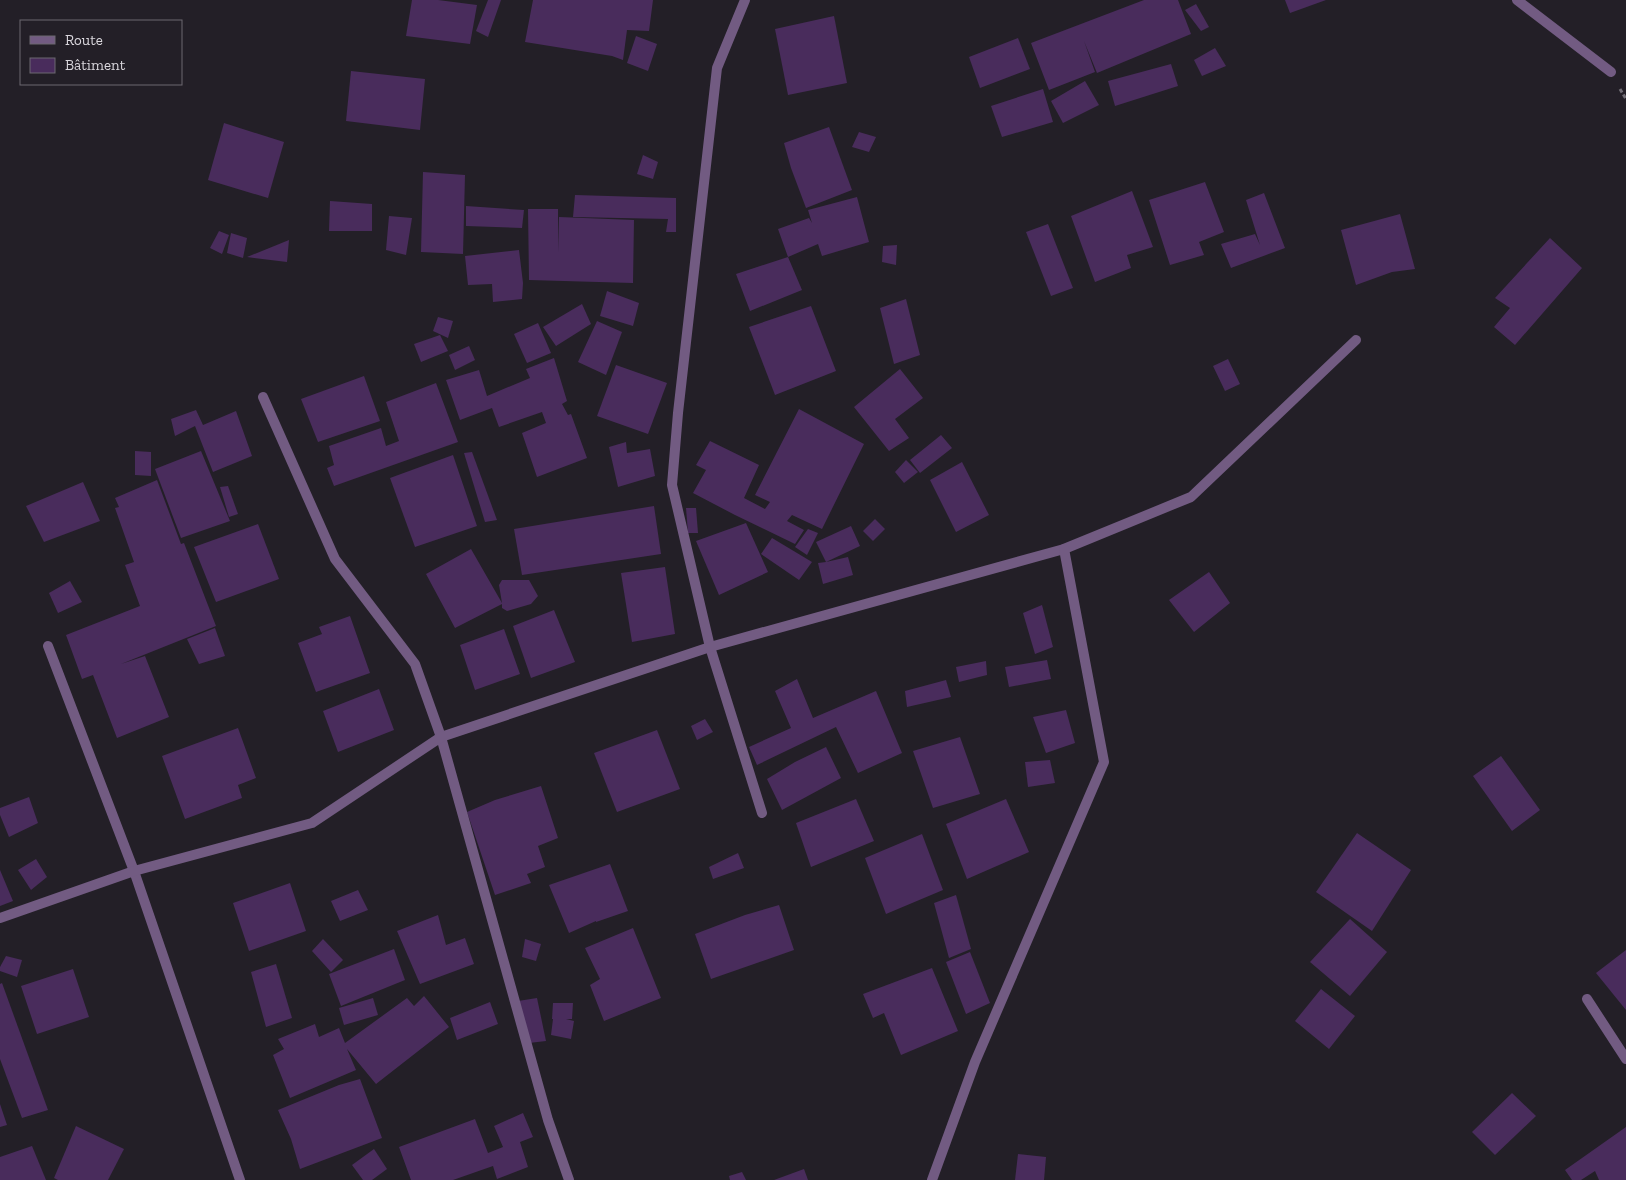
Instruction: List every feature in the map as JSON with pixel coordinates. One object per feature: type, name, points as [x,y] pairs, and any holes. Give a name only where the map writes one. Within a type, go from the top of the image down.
[{"type":"street","points":[[745,0],[717,68],[678,414],[672,485],[710,647],[762,813]]},
{"type":"street","points":[[1517,0],[1611,72]]},
{"type":"street","points":[[0,918],[134,871],[312,823],[441,737],[710,647],[1064,549],[1191,497],[1356,340]]},
{"type":"street","points":[[263,397],[336,559],[415,664],[441,737],[548,1120],[570,1180]]},
{"type":"street","points":[[932,1180],[975,1062],[1104,762],[1064,549]]},
{"type":"street","points":[[48,646],[134,871],[240,1180]]},
{"type":"street","points":[[1588,999],[1626,1059]]},
{"type":"building","points":[[412,0],[438,0],[477,5],[470,44],[406,36]]},
{"type":"building","points":[[488,0],[501,0],[488,37],[476,31]]},
{"type":"building","points":[[533,0],[653,0],[649,31],[627,30],[623,60],[612,56],[525,42]]},
{"type":"building","points":[[1144,0],[1178,0],[1191,34],[1097,73],[1084,41],[1095,72],[1049,90],[1031,43]]},
{"type":"building","points":[[1285,0],[1326,0],[1290,13]]},
{"type":"building","points":[[1196,4],[1209,27],[1201,31],[1185,10]]},
{"type":"building","points":[[834,16],[847,83],[788,95],[775,29]]},
{"type":"building","points":[[636,36],[657,44],[648,71],[627,63]]},
{"type":"building","points":[[1018,38],[1030,69],[980,88],[969,57]]},
{"type":"building","points":[[1215,48],[1226,66],[1202,76],[1194,60]]},
{"type":"building","points":[[1171,64],[1178,86],[1115,106],[1108,81]]},
{"type":"building","points":[[351,71],[425,79],[420,130],[346,121]]},
{"type":"building","points":[[1085,81],[1099,105],[1063,123],[1051,101]]},
{"type":"building","points":[[1043,89],[1053,122],[1002,137],[991,106]]},
{"type":"building","points":[[224,123],[284,142],[268,198],[208,180]]},
{"type":"building","points":[[829,127],[852,190],[806,208],[784,143]]},
{"type":"building","points":[[859,132],[876,137],[869,152],[852,147]]},
{"type":"building","points":[[643,155],[658,162],[653,179],[637,174]]},
{"type":"building","points":[[423,172],[465,175],[463,254],[421,252]]},
{"type":"building","points":[[1205,182],[1224,232],[1199,242],[1204,255],[1170,265],[1149,200]]},
{"type":"building","points":[[1132,191],[1153,247],[1127,255],[1131,268],[1095,282],[1071,216]]},
{"type":"building","points":[[1264,193],[1285,248],[1231,268],[1221,244],[1255,234],[1260,245],[1246,200]]},
{"type":"building","points":[[575,195],[676,198],[676,232],[666,232],[668,219],[573,217]]},
{"type":"building","points":[[857,197],[869,242],[822,256],[818,244],[788,257],[778,229],[809,218],[812,223],[808,210]]},
{"type":"building","points":[[330,201],[372,204],[372,231],[329,231]]},
{"type":"building","points":[[466,206],[524,210],[522,228],[466,226]]},
{"type":"building","points":[[528,209],[558,209],[558,252],[559,217],[634,220],[633,283],[529,280]]},
{"type":"building","points":[[1400,214],[1415,269],[1392,272],[1356,285],[1341,230]]},
{"type":"building","points":[[389,216],[412,218],[406,255],[386,250]]},
{"type":"building","points":[[1048,224],[1073,288],[1051,296],[1026,232]]},
{"type":"building","points":[[219,231],[229,235],[222,254],[210,248]]},
{"type":"building","points":[[231,233],[247,238],[243,258],[227,253]]},
{"type":"building","points":[[1550,238],[1582,268],[1515,345],[1494,327],[1510,308],[1495,298]]},
{"type":"building","points":[[289,240],[287,262],[247,257]]},
{"type":"building","points":[[897,245],[896,265],[882,262],[883,246]]},
{"type":"building","points":[[519,250],[523,283],[522,299],[493,302],[492,284],[468,285],[465,256]]},
{"type":"building","points":[[788,257],[802,290],[750,311],[736,274]]},
{"type":"building","points":[[607,291],[639,303],[633,326],[600,316]]},
{"type":"building","points":[[906,299],[920,355],[894,364],[880,308]]},
{"type":"building","points":[[582,304],[591,324],[556,346],[543,327]]},
{"type":"building","points":[[811,306],[836,371],[775,395],[749,327]]},
{"type":"building","points":[[438,317],[453,321],[448,338],[433,331]]},
{"type":"building","points":[[597,321],[622,332],[606,375],[578,362]]},
{"type":"building","points":[[538,323],[551,353],[527,363],[514,334]]},
{"type":"building","points":[[440,335],[448,351],[421,362],[414,344]]},
{"type":"building","points":[[469,346],[475,360],[455,370],[449,355]]},
{"type":"building","points":[[554,358],[567,401],[562,404],[568,415],[571,414],[587,458],[537,477],[522,433],[546,423],[542,412],[499,427],[492,408],[460,420],[446,380],[479,370],[487,396],[530,378],[526,369]]},
{"type":"building","points":[[1228,359],[1240,384],[1225,391],[1213,366]]},
{"type":"building","points":[[616,365],[667,383],[648,434],[597,416]]},
{"type":"building","points":[[900,369],[923,398],[895,419],[909,438],[889,451],[854,407]]},
{"type":"building","points":[[364,376],[380,421],[318,442],[301,399]]},
{"type":"building","points":[[436,383],[458,442],[334,486],[327,468],[334,465],[329,446],[381,428],[386,446],[399,441],[386,402]]},
{"type":"building","points":[[799,409],[864,444],[822,529],[792,515],[787,521],[804,530],[795,544],[693,493],[706,470],[696,465],[710,441],[759,465],[744,498],[765,509],[770,502],[755,495]]},
{"type":"building","points":[[196,410],[203,425],[236,411],[252,456],[213,472],[195,426],[175,436],[171,419]]},
{"type":"building","points":[[941,435],[952,448],[920,473],[910,460]]},
{"type":"building","points":[[626,442],[627,453],[650,449],[655,476],[618,487],[609,447]]},
{"type":"building","points":[[135,451],[151,452],[151,476],[135,475]]},
{"type":"building","points":[[201,451],[230,521],[181,538],[155,469]]},
{"type":"building","points":[[472,452],[497,520],[485,522],[464,453]]},
{"type":"building","points":[[453,455],[477,526],[415,547],[390,478]]},
{"type":"building","points":[[906,460],[918,472],[904,483],[895,472]]},
{"type":"building","points":[[962,462],[989,515],[956,532],[930,480]]},
{"type":"building","points":[[157,480],[181,544],[184,543],[216,626],[121,664],[145,656],[169,717],[117,738],[93,675],[82,679],[66,635],[140,606],[125,565],[134,562],[115,508],[119,507],[115,498]]},
{"type":"building","points":[[83,482],[100,521],[44,542],[26,506]]},
{"type":"building","points":[[228,486],[238,514],[229,517],[220,487]]},
{"type":"building","points":[[654,506],[661,554],[522,575],[514,529]]},
{"type":"building","points":[[686,508],[696,508],[698,533],[688,533]]},
{"type":"building","points":[[875,519],[885,529],[873,541],[863,531]]},
{"type":"building","points":[[746,523],[768,572],[719,595],[696,541]]},
{"type":"building","points":[[258,524],[279,579],[216,602],[194,547]]},
{"type":"building","points":[[851,526],[860,546],[826,562],[816,542]]},
{"type":"building","points":[[808,529],[818,533],[807,555],[795,547]]},
{"type":"building","points":[[772,538],[812,562],[799,580],[761,554]]},
{"type":"building","points":[[471,549],[502,603],[499,585],[502,580],[529,580],[538,596],[531,604],[507,611],[502,608],[502,604],[455,628],[426,574]]},
{"type":"building","points":[[848,557],[853,575],[823,584],[818,563]]},
{"type":"building","points":[[665,567],[675,634],[632,642],[621,573]]},
{"type":"building","points":[[1209,572],[1230,603],[1194,632],[1169,600]]},
{"type":"building","points":[[70,581],[82,602],[58,613],[49,593]]},
{"type":"building","points":[[1042,605],[1053,647],[1035,654],[1023,613]]},
{"type":"building","points":[[554,610],[575,662],[531,678],[513,626]]},
{"type":"building","points":[[350,616],[370,673],[316,692],[298,643],[322,634],[319,627]]},
{"type":"building","points":[[215,628],[225,656],[199,664],[187,639]]},
{"type":"building","points":[[504,629],[520,674],[475,690],[460,645]]},
{"type":"building","points":[[1047,660],[1051,679],[1009,687],[1005,667]]},
{"type":"building","points":[[986,661],[987,675],[959,682],[956,667]]},
{"type":"building","points":[[797,679],[813,718],[876,691],[902,753],[858,773],[836,727],[757,765],[749,747],[791,728],[775,691]]},
{"type":"building","points":[[946,680],[951,697],[907,707],[905,691]]},
{"type":"building","points":[[379,689],[394,730],[338,752],[323,711]]},
{"type":"building","points":[[1066,710],[1075,743],[1046,753],[1033,717]]},
{"type":"building","points":[[705,719],[713,732],[697,740],[691,726]]},
{"type":"building","points":[[238,728],[256,778],[238,785],[242,798],[185,819],[162,756]]},
{"type":"building","points":[[657,730],[680,789],[617,812],[594,753]]},
{"type":"building","points":[[960,737],[980,794],[933,808],[913,751]]},
{"type":"building","points":[[826,747],[841,778],[782,810],[767,779],[795,762]]},
{"type":"building","points":[[1501,756],[1540,810],[1512,831],[1473,776]]},
{"type":"building","points":[[1050,760],[1055,783],[1028,787],[1025,762]]},
{"type":"building","points":[[541,786],[558,838],[538,846],[545,867],[527,874],[531,883],[495,895],[467,812],[495,800]]},
{"type":"building","points":[[29,797],[38,823],[9,837],[0,815],[0,808]]},
{"type":"building","points":[[856,799],[874,841],[811,867],[796,823]]},
{"type":"building","points":[[1006,799],[1029,852],[967,879],[946,824]]},
{"type":"building","points":[[1357,833],[1411,870],[1372,931],[1316,892]]},
{"type":"building","points":[[922,834],[943,890],[886,914],[865,858]]},
{"type":"building","points":[[738,853],[744,868],[713,879],[709,867]]},
{"type":"building","points":[[36,859],[47,877],[31,890],[18,870]]},
{"type":"building","points":[[610,864],[628,911],[596,921],[569,933],[549,885]]},
{"type":"building","points":[[0,870],[13,901],[0,906]]},
{"type":"building","points":[[290,883],[306,931],[249,951],[233,903]]},
{"type":"building","points":[[358,890],[368,910],[340,921],[331,901]]},
{"type":"building","points":[[956,895],[971,949],[949,958],[934,903]]},
{"type":"building","points":[[779,905],[794,950],[711,979],[695,934],[745,915]]},
{"type":"building","points":[[438,915],[446,945],[465,938],[474,964],[420,984],[397,931]]},
{"type":"building","points":[[1350,919],[1387,952],[1350,996],[1310,962]]},
{"type":"building","points":[[633,928],[661,998],[604,1021],[590,985],[600,979],[585,948]]},
{"type":"building","points":[[323,939],[343,960],[331,972],[312,951]]},
{"type":"building","points":[[525,939],[541,944],[536,961],[522,957]]},
{"type":"building","points":[[394,949],[405,980],[341,1006],[329,974]]},
{"type":"building","points":[[1626,950],[1626,1010],[1596,973]]},
{"type":"building","points":[[970,952],[990,1003],[966,1014],[946,962]]},
{"type":"building","points":[[6,956],[22,960],[17,977],[0,971]]},
{"type":"building","points":[[276,964],[292,1018],[266,1027],[251,972]]},
{"type":"building","points":[[932,968],[958,1031],[901,1055],[884,1013],[873,1018],[863,994]]},
{"type":"building","points":[[73,969],[89,1017],[37,1034],[21,986]]},
{"type":"building","points":[[2,983],[48,1110],[22,1118],[0,1059],[0,984]]},
{"type":"building","points":[[1321,989],[1355,1016],[1329,1049],[1295,1021]]},
{"type":"building","points":[[424,996],[449,1027],[376,1084],[347,1049],[356,1070],[290,1098],[273,1055],[284,1049],[278,1039],[315,1024],[319,1037],[339,1028],[345,1043],[407,998],[414,1006]]},
{"type":"building","points":[[373,998],[378,1015],[344,1025],[339,1008]]},
{"type":"building","points":[[537,998],[546,1041],[529,1043],[518,1001]]},
{"type":"building","points":[[490,1002],[498,1024],[457,1040],[450,1018]]},
{"type":"building","points":[[553,1003],[573,1003],[572,1019],[566,1019],[574,1021],[571,1039],[551,1035]]},
{"type":"building","points":[[360,1079],[382,1138],[300,1169],[291,1139],[278,1110],[339,1085]]},
{"type":"building","points":[[1512,1093],[1536,1116],[1495,1155],[1472,1132]]},
{"type":"building","points":[[0,1104],[7,1125],[0,1127]]},
{"type":"building","points":[[523,1113],[533,1137],[520,1142],[528,1167],[497,1179],[493,1166],[453,1180],[411,1180],[399,1147],[475,1119],[488,1153],[503,1147],[494,1126]]},
{"type":"building","points":[[76,1126],[124,1149],[108,1180],[58,1180],[54,1178]]},
{"type":"building","points":[[1626,1127],[1626,1180],[1599,1180],[1595,1171],[1581,1180],[1572,1180],[1565,1170]]},
{"type":"building","points":[[32,1146],[46,1180],[0,1180],[0,1157]]},
{"type":"building","points":[[374,1149],[387,1169],[372,1180],[363,1180],[352,1165]]},
{"type":"building","points":[[1018,1154],[1046,1157],[1044,1180],[1015,1180]]},
{"type":"building","points":[[804,1169],[808,1180],[774,1180]]},
{"type":"building","points":[[742,1172],[746,1180],[730,1180],[729,1176]]}]
